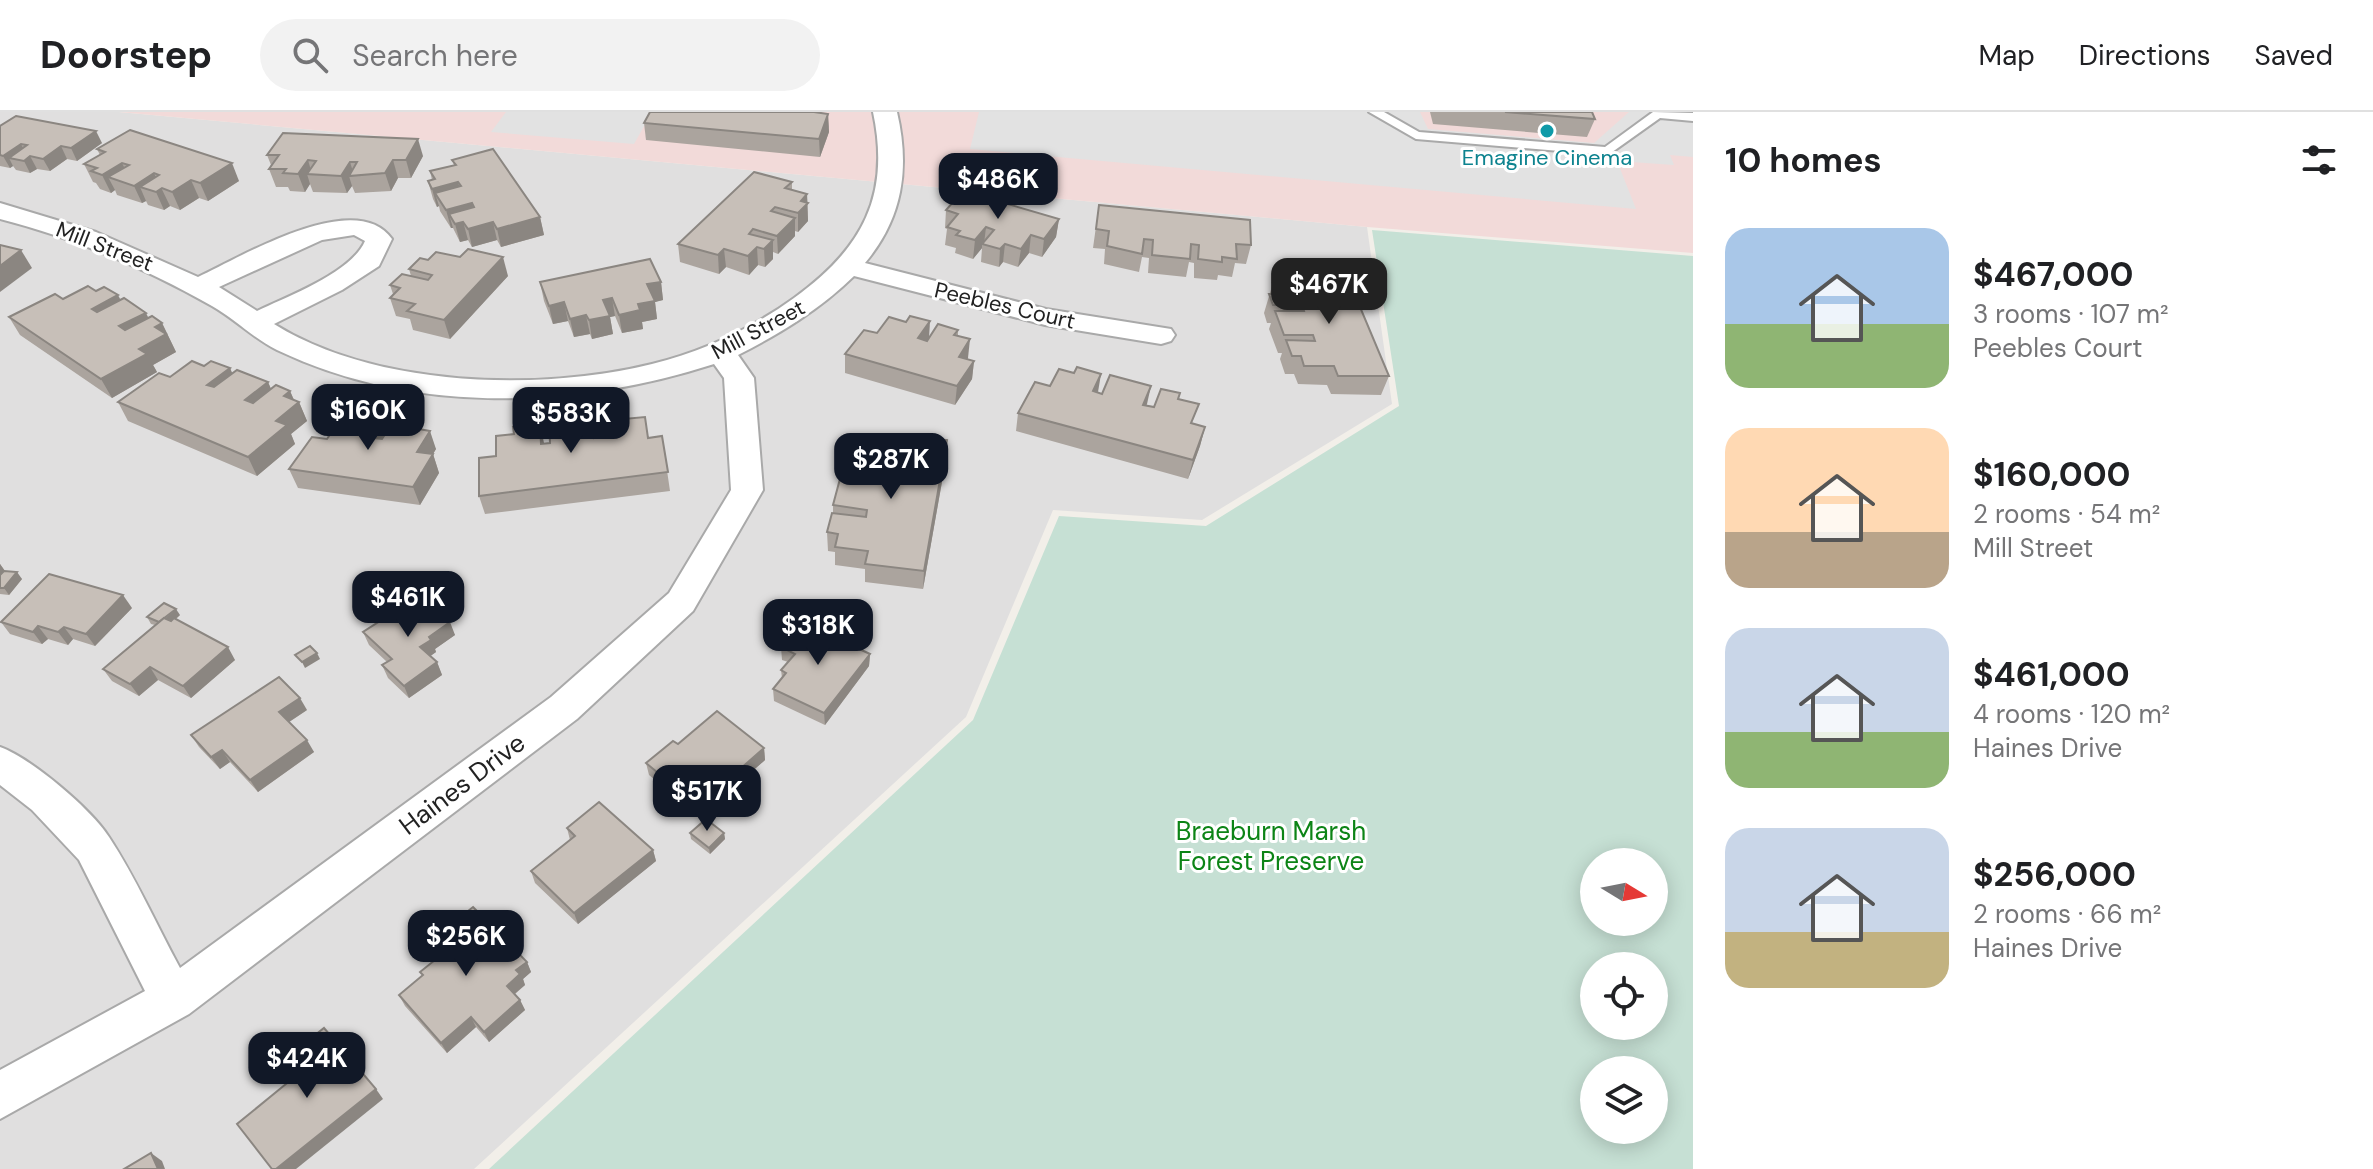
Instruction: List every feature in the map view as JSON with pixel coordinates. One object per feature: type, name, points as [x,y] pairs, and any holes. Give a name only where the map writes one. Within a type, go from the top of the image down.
[{"type":"street","name":"Mill Street","points":[[0,211],[94,239],[166,269],[270,334],[336,362],[413,380],[489,389],[557,388],[626,379],[721,352],[816,297],[850,267],[881,216],[893,179],[894,155],[885,112]]},
{"type":"street","points":[[198,287],[315,233],[359,226],[379,239],[370,260],[332,284],[255,323]]},
{"type":"street","name":"Peebles Court","points":[[850,267],[1031,314],[1161,335]]},
{"type":"street","name":"Haines Drive","points":[[0,1096],[173,999],[564,708],[681,602],[747,490],[739,378],[721,352]]},
{"type":"street","points":[[0,763],[46,798],[93,847],[173,999]]},
{"type":"lane","points":[[1375,112],[1416,135],[1608,151],[1658,114],[1693,117]]},
{"type":"shaded area","points":[[0,112],[119,112],[1367,227],[1392,404],[1202,520],[1053,510],[966,717],[474,1169],[0,1169]]},
{"type":"shaded area","points":[[119,112],[1693,112],[1693,253],[1367,227]]},
{"type":"shaded area","points":[[506,112],[652,112],[634,144],[491,132]]},
{"type":"shaded area","points":[[979,112],[1420,112],[1428,129],[1594,143],[1629,112],[1693,112],[1693,157],[1670,155],[1674,165],[1617,161],[1636,209],[970,149]]},
{"type":"green space","name":"Braeburn Marsh Forest Preserve","points":[[1372,230],[1693,256],[1693,1169],[489,1169],[973,720],[1059,516],[1206,526],[1399,406]]},
{"type":"building","points":[[650,112],[828,114],[819,139],[644,123]]},
{"type":"building","points":[[1505,112],[1592,112],[1595,119]]},
{"type":"building","points":[[16,116],[96,131],[71,148],[61,146],[43,159],[30,156],[24,161],[9,158],[27,145],[21,144],[0,155],[0,126]]},
{"type":"building","points":[[130,130],[232,163],[200,183],[191,180],[172,192],[162,188],[156,192],[140,187],[159,175],[154,173],[134,186],[108,177],[129,165],[122,163],[102,175],[91,171],[97,168],[84,164],[105,152],[97,149]]},
{"type":"building","points":[[283,133],[418,139],[406,160],[393,160],[385,173],[349,176],[357,162],[350,162],[341,176],[307,174],[316,161],[308,160],[298,174],[283,173],[286,169],[269,169],[279,155],[267,155]]},
{"type":"building","points":[[493,149],[540,217],[497,229],[493,222],[468,229],[463,222],[455,224],[449,214],[474,207],[472,203],[446,210],[435,193],[461,186],[458,182],[432,189],[428,181],[435,179],[430,171],[456,165],[452,160]]},
{"type":"building","points":[[754,172],[792,182],[785,188],[807,194],[801,201],[808,203],[798,213],[775,207],[771,211],[795,218],[777,236],[753,229],[749,234],[773,240],[764,249],[757,247],[748,256],[724,249],[718,255],[678,244]]},
{"type":"building","points":[[963,191],[1059,219],[1044,239],[1031,235],[1021,249],[1005,244],[1000,249],[982,244],[994,230],[986,227],[975,240],[956,235],[960,231],[947,227],[958,214],[946,210]]},
{"type":"building","points":[[1099,205],[1250,220],[1251,245],[1236,244],[1237,259],[1222,257],[1222,262],[1198,259],[1199,245],[1191,244],[1190,259],[1152,255],[1153,240],[1144,239],[1142,254],[1107,246],[1109,231],[1096,229]]},
{"type":"building","points":[[0,245],[21,250],[0,266]]},
{"type":"building","points":[[468,249],[503,257],[444,320],[407,311],[415,304],[390,298],[400,288],[390,285],[402,274],[428,280],[432,275],[409,269],[420,258],[428,260],[436,252],[460,257]]},
{"type":"building","points":[[650,259],[661,282],[647,284],[655,301],[638,304],[640,310],[619,315],[612,298],[603,300],[610,316],[589,320],[586,315],[570,319],[564,302],[549,306],[540,282]]},
{"type":"building","points":[[1300,276],[1347,276],[1389,376],[1338,376],[1334,366],[1304,366],[1301,356],[1292,356],[1286,340],[1315,341],[1313,335],[1284,335],[1275,311],[1304,311],[1302,305],[1273,305],[1269,294],[1277,294],[1273,283],[1302,284]]},
{"type":"building","points":[[88,286],[96,291],[104,287],[118,295],[92,309],[97,312],[124,298],[146,313],[119,326],[125,330],[152,316],[162,323],[155,327],[166,334],[139,349],[147,354],[101,379],[9,317],[55,294],[63,299]]},
{"type":"building","points":[[910,316],[930,321],[918,338],[927,341],[938,324],[958,330],[954,335],[970,339],[959,357],[974,361],[957,386],[845,354],[864,330],[877,333],[889,317],[906,322]]},
{"type":"building","points":[[192,361],[204,366],[211,361],[230,368],[207,385],[214,387],[237,370],[268,382],[245,400],[253,403],[276,385],[290,391],[284,396],[299,402],[276,421],[287,425],[248,457],[118,402],[159,373],[170,377]]},
{"type":"building","points":[[1077,367],[1101,374],[1093,391],[1102,394],[1110,375],[1151,386],[1143,405],[1154,407],[1161,389],[1180,393],[1178,399],[1199,404],[1191,423],[1205,427],[1193,460],[1018,413],[1035,382],[1050,386],[1059,369],[1074,373]]},
{"type":"building","points":[[365,413],[387,416],[372,438],[382,439],[395,419],[417,422],[413,428],[430,431],[417,452],[433,454],[413,487],[289,469],[312,437],[327,439],[341,418],[359,421]]},
{"type":"building","points":[[623,413],[624,419],[645,417],[648,438],[662,436],[668,472],[479,496],[479,458],[496,456],[496,436],[514,434],[513,427],[540,424],[541,444],[550,443],[549,422],[593,417],[594,438],[605,436],[604,415]]},
{"type":"building","points":[[894,434],[947,440],[924,571],[865,564],[868,551],[835,547],[838,534],[827,532],[832,513],[866,517],[867,510],[833,505],[841,475],[874,478],[876,471],[843,467],[846,453],[856,455],[859,440],[892,444]]},
{"type":"building","points":[[4,571],[17,572],[4,588],[0,588],[0,575]]},
{"type":"building","points":[[49,574],[123,595],[86,634],[64,627],[58,632],[38,626],[33,632],[1,622]]},
{"type":"building","points":[[441,595],[449,602],[438,610],[430,602]]},
{"type":"building","points":[[419,596],[450,622],[420,647],[437,662],[404,686],[382,665],[392,659],[363,632]]},
{"type":"building","points":[[164,603],[176,609],[159,622],[147,617]]},
{"type":"building","points":[[164,618],[171,621],[174,618],[228,647],[183,686],[150,667],[130,684],[103,669]]},
{"type":"building","points":[[801,622],[870,654],[824,713],[773,689],[786,673],[781,670],[795,654],[781,647]]},
{"type":"building","points":[[310,646],[317,653],[302,662],[295,655]]},
{"type":"building","points":[[279,677],[300,698],[279,712],[307,740],[250,780],[222,750],[211,757],[191,735]]},
{"type":"building","points":[[717,711],[764,748],[698,806],[646,763],[673,741],[678,744]]},
{"type":"building","points":[[599,802],[653,850],[574,913],[531,871],[575,836],[567,828]]},
{"type":"building","points":[[706,819],[724,833],[709,848],[690,833]]},
{"type":"building","points":[[473,907],[527,962],[516,970],[520,974],[507,986],[520,1000],[484,1032],[471,1017],[441,1043],[399,995],[423,975],[420,972],[445,952],[433,939]]},
{"type":"building","points":[[324,1028],[376,1089],[276,1169],[272,1169],[237,1124],[297,1075],[284,1060]]},
{"type":"building","points":[[151,1153],[158,1169],[124,1169]]},
{"type":"place","name":"Emagine Cinema","points":[[1547,131]]}]
